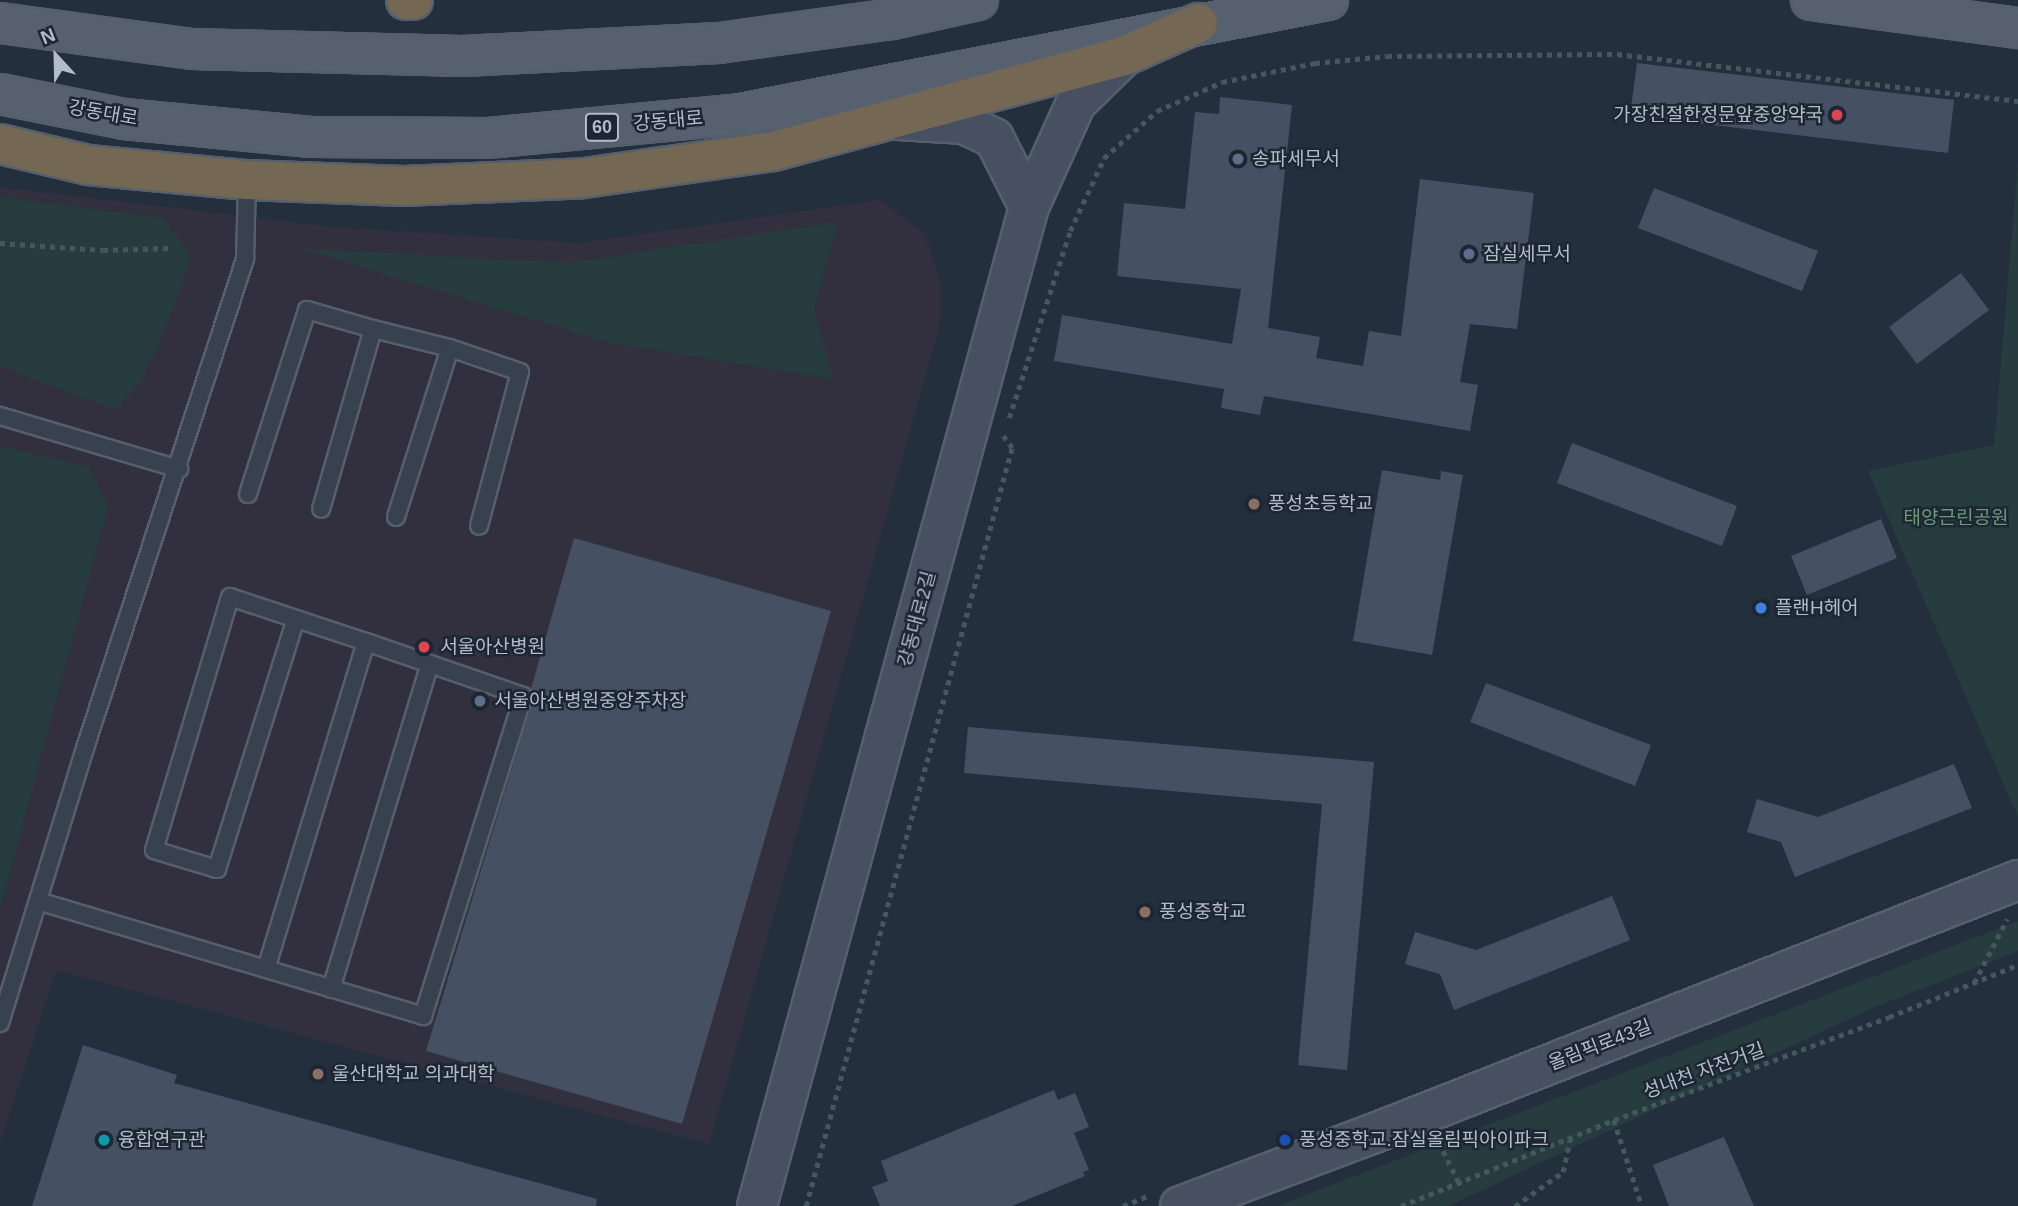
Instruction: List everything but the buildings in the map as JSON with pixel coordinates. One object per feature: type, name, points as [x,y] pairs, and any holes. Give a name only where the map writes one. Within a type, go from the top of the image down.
[{"type":"highway","points":[[406,0],[413,0]]},
{"type":"highway","points":[[0,145],[88,165],[247,180],[404,186],[584,177],[774,151],[1124,56],[1198,23]]},
{"type":"main road","points":[[0,23],[192,49],[463,56],[719,43],[892,19],[978,0]]},
{"type":"main road","name":"강동대로","points":[[0,94],[124,119],[311,137],[487,138],[740,114],[1198,23],[1328,0]]},
{"type":"main road","points":[[1811,0],[2018,28]]},
{"type":"street","name":"강동대로2길","points":[[757,1206],[1029,207],[1076,103],[1124,56]]},
{"type":"street","points":[[892,120],[964,124],[994,138],[1029,207]]},
{"type":"street","name":"올림픽로43길","points":[[1180,1206],[2015,895]]},
{"type":"lane","points":[[0,1023],[245,260],[247,180]]},
{"type":"lane","points":[[248,494],[307,310],[450,348],[520,372],[479,526]]},
{"type":"lane","points":[[321,509],[373,329]]},
{"type":"lane","points":[[396,517],[450,348]]},
{"type":"lane","points":[[0,416],[179,469]]},
{"type":"lane","points":[[38,901],[423,1016],[523,696],[366,642],[230,597],[155,850],[217,869],[296,619]]},
{"type":"lane","points":[[266,969],[366,642]]},
{"type":"lane","points":[[331,989],[430,664]]},
{"type":"path","points":[[806,1206],[1012,448],[1003,436],[1070,231],[1104,158],[1157,111],[1222,82],[1315,63],[1501,53],[1617,54],[2018,102]]},
{"type":"path","points":[[0,243],[103,250],[170,248]]},
{"type":"path","points":[[1973,983],[2015,895]]},
{"type":"path","name":"성내천 자전거길","points":[[1401,1206],[1614,1120],[2018,965]]},
{"type":"path","points":[[1614,1120],[1642,1206]]},
{"type":"path","points":[[1515,1206],[1563,1172],[1570,1138]]},
{"type":"path","points":[[1438,1139],[1459,1183]]},
{"type":"shaded area","name":"서울아산병원","points":[[0,187],[333,227],[580,243],[880,200],[925,234],[940,282],[940,324],[709,1144],[56,970],[0,1143]]},
{"type":"green space","name":"태양근린공원","points":[[2018,162],[2018,817],[1868,471],[1994,445]]},
{"type":"green space","points":[[0,197],[162,218],[191,255],[175,305],[142,380],[115,410],[0,366]]},
{"type":"green space","points":[[837,222],[814,310],[833,379],[607,342],[299,248],[569,263]]},
{"type":"green space","points":[[0,446],[89,467],[108,507],[0,909]]},
{"type":"green space","points":[[2018,921],[2018,951],[1870,1009],[1448,1206],[1277,1206]]},
{"type":"place","name":"가장친절한정문앞중앙약국","points":[[1837,115]]},
{"type":"place","name":"송파세무서","points":[[1238,159]]},
{"type":"place","name":"잠실세무서","points":[[1469,254]]},
{"type":"place","name":"풍성초등학교","points":[[1254,504]]},
{"type":"place","name":"플랜H헤어","points":[[1761,608]]},
{"type":"place","name":"서울아산병원","points":[[424,647]]},
{"type":"place","name":"서울아산병원중앙주차장","points":[[480,701]]},
{"type":"place","name":"풍성중학교","points":[[1145,912]]},
{"type":"place","name":"울산대학교 의과대학","points":[[318,1074]]},
{"type":"place","name":"융합연구관","points":[[104,1140]]},
{"type":"place","name":"풍성중학교.잠실올림픽아이파크","points":[[1285,1140]]}]
